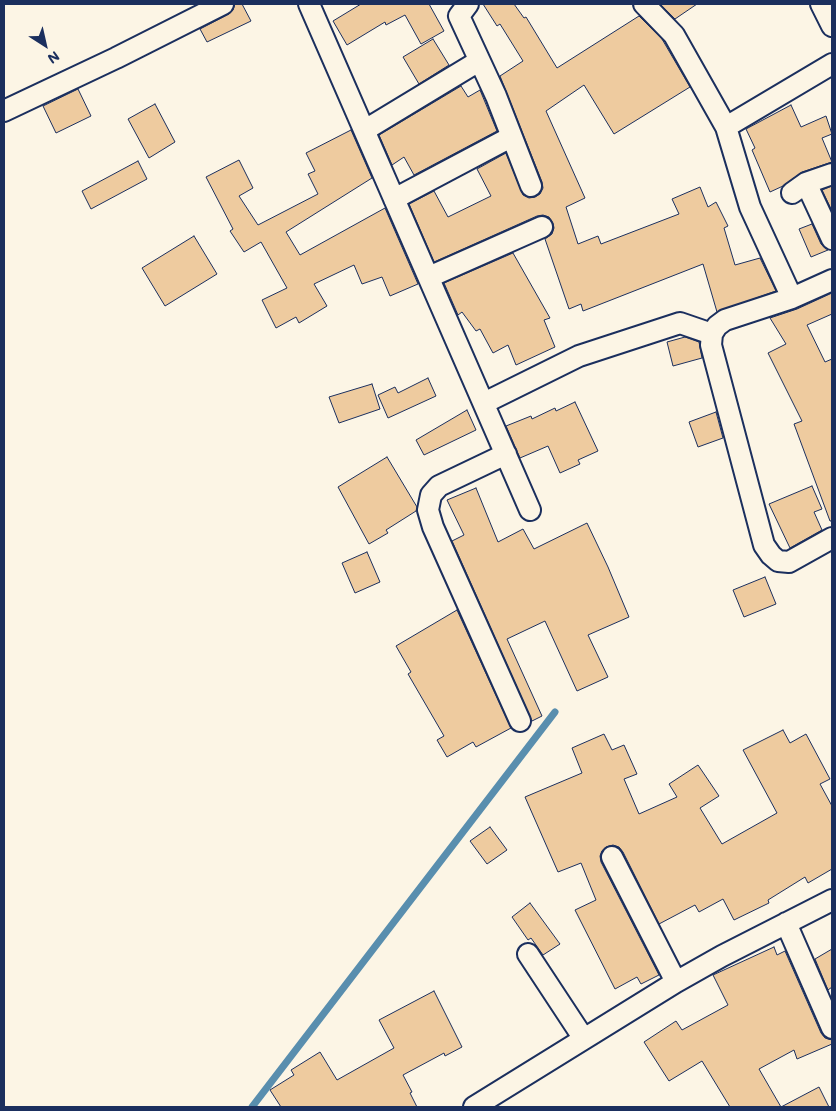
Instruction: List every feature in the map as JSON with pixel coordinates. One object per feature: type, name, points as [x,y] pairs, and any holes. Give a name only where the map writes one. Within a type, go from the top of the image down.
[{"type":"street","points":[[4,111],[116,58],[223,4]]},
{"type":"street","points":[[309,4],[530,510]]},
{"type":"street","points":[[468,4],[459,16],[496,96],[531,186]]},
{"type":"street","points":[[644,4],[674,35],[726,127],[750,207],[792,298]]},
{"type":"street","points":[[821,4],[832,26]]},
{"type":"street","points":[[364,130],[479,61]]},
{"type":"street","points":[[726,127],[832,64]]},
{"type":"street","points":[[394,199],[511,137]]},
{"type":"street","points":[[832,174],[799,188],[832,239]]},
{"type":"street","points":[[429,277],[542,227]]},
{"type":"street","points":[[832,280],[792,298],[724,320],[712,334],[711,344],[764,545],[770,555],[778,561],[789,562],[832,538]]},
{"type":"street","points":[[484,403],[579,356],[680,323],[712,334]]},
{"type":"street","points":[[506,454],[439,486],[431,495],[428,510],[433,527],[520,721]]},
{"type":"street","points":[[612,857],[676,982]]},
{"type":"street","points":[[474,1107],[676,982],[832,900]]},
{"type":"street","points":[[786,923],[832,1028]]},
{"type":"street","points":[[528,954],[584,1039]]},
{"type":"building","points":[[235,4],[242,4],[251,21],[207,42],[200,29],[229,14]]},
{"type":"building","points":[[361,4],[429,4],[444,31],[421,44],[405,15],[386,25],[385,22],[347,45],[333,21]]},
{"type":"building","points":[[483,4],[514,4],[524,18],[526,17],[557,68],[639,16],[662,39],[690,87],[614,134],[584,85],[546,111],[585,198],[566,207],[578,244],[598,236],[601,244],[679,214],[672,199],[700,187],[708,207],[716,202],[728,226],[724,228],[735,265],[760,258],[776,291],[717,312],[703,264],[583,311],[581,304],[569,309],[545,239],[552,234],[553,223],[549,217],[543,215],[434,262],[409,204],[434,191],[448,217],[491,196],[477,169],[506,153],[523,195],[529,198],[535,197],[540,194],[543,188],[500,76],[523,61],[500,24],[497,26]]},
{"type":"building","points":[[660,4],[697,4],[675,19]]},
{"type":"building","points":[[433,39],[449,65],[419,84],[403,57]]},
{"type":"building","points":[[461,86],[468,97],[480,90],[497,131],[414,175],[404,157],[392,165],[379,135]]},
{"type":"building","points":[[78,89],[91,116],[56,133],[43,106]]},
{"type":"building","points":[[155,104],[175,142],[149,158],[128,119]]},
{"type":"building","points":[[791,105],[801,127],[826,116],[832,134],[822,138],[832,162],[802,172],[783,186],[770,192],[752,150],[755,148],[746,129]]},
{"type":"building","points":[[351,130],[372,178],[286,232],[300,255],[385,208],[418,284],[390,296],[382,277],[362,284],[354,265],[314,284],[327,306],[299,323],[296,317],[276,328],[262,300],[287,288],[261,242],[244,252],[230,231],[233,229],[206,177],[239,160],[253,188],[239,196],[258,225],[318,194],[308,174],[315,171],[306,153]]},
{"type":"building","points":[[138,161],[147,179],[91,209],[82,191]]},
{"type":"building","points":[[832,186],[832,211],[822,190]]},
{"type":"building","points":[[812,224],[821,244],[828,250],[811,257],[799,229]]},
{"type":"building","points":[[194,236],[217,274],[165,306],[142,268]]},
{"type":"building","points":[[513,253],[550,318],[544,320],[555,347],[516,365],[508,345],[493,353],[480,329],[476,331],[462,312],[458,315],[444,283]]},
{"type":"building","points":[[832,293],[832,314],[807,325],[825,362],[832,359],[832,521],[830,521],[794,424],[802,421],[768,353],[786,344],[770,318],[797,309]]},
{"type":"building","points":[[685,337],[699,342],[702,358],[673,366],[667,342]]},
{"type":"building","points":[[428,378],[436,396],[388,418],[378,395],[395,387],[398,393]]},
{"type":"building","points":[[372,384],[380,409],[339,423],[329,397]]},
{"type":"building","points":[[575,402],[598,451],[578,460],[580,464],[560,473],[548,446],[520,458],[506,426],[531,416],[532,419],[555,408],[556,411]]},
{"type":"building","points":[[467,410],[476,430],[424,455],[416,440]]},
{"type":"building","points":[[716,412],[723,438],[698,447],[689,422]]},
{"type":"building","points":[[387,457],[417,507],[416,511],[386,530],[388,533],[369,544],[338,487]]},
{"type":"building","points":[[812,486],[822,509],[814,512],[822,530],[790,548],[769,504]]},
{"type":"building","points":[[476,488],[498,542],[523,529],[534,549],[587,523],[629,617],[588,635],[608,677],[577,691],[545,621],[507,639],[542,716],[532,721],[452,541],[464,535],[447,500]]},
{"type":"building","points":[[367,552],[380,582],[355,593],[342,563]]},
{"type":"building","points":[[765,577],[776,604],[744,617],[733,590]]},
{"type":"building","points":[[457,610],[511,728],[476,747],[473,742],[447,757],[437,740],[444,736],[408,674],[411,672],[396,646]]},
{"type":"building","points":[[783,730],[790,743],[806,734],[830,779],[820,784],[832,806],[832,869],[808,883],[805,877],[768,900],[769,903],[734,920],[723,899],[699,912],[695,905],[659,924],[623,852],[619,847],[613,845],[606,847],[600,856],[601,862],[659,975],[641,984],[637,977],[615,989],[575,910],[596,900],[581,863],[558,872],[525,797],[582,773],[572,748],[604,734],[612,750],[624,745],[637,774],[624,779],[639,814],[677,797],[669,784],[698,765],[719,796],[700,808],[722,844],[777,813],[743,750]]},
{"type":"building","points":[[490,827],[507,850],[487,864],[470,841]]},
{"type":"building","points":[[530,903],[560,944],[543,955],[531,938],[528,940],[512,917]]},
{"type":"building","points":[[774,947],[777,955],[785,951],[821,1033],[825,1038],[832,1040],[832,1044],[797,1059],[794,1050],[759,1069],[781,1107],[730,1107],[702,1061],[669,1081],[644,1042],[676,1021],[682,1030],[728,1005],[713,975]]},
{"type":"building","points":[[832,949],[832,987],[828,990],[815,959]]},
{"type":"building","points":[[434,991],[462,1047],[445,1056],[444,1053],[403,1075],[417,1107],[281,1107],[270,1090],[294,1075],[291,1070],[320,1052],[337,1080],[394,1048],[379,1020]]},
{"type":"building","points":[[819,1087],[829,1107],[781,1107]]},
{"type":"waterway","points":[[252,1107],[555,712]]}]
